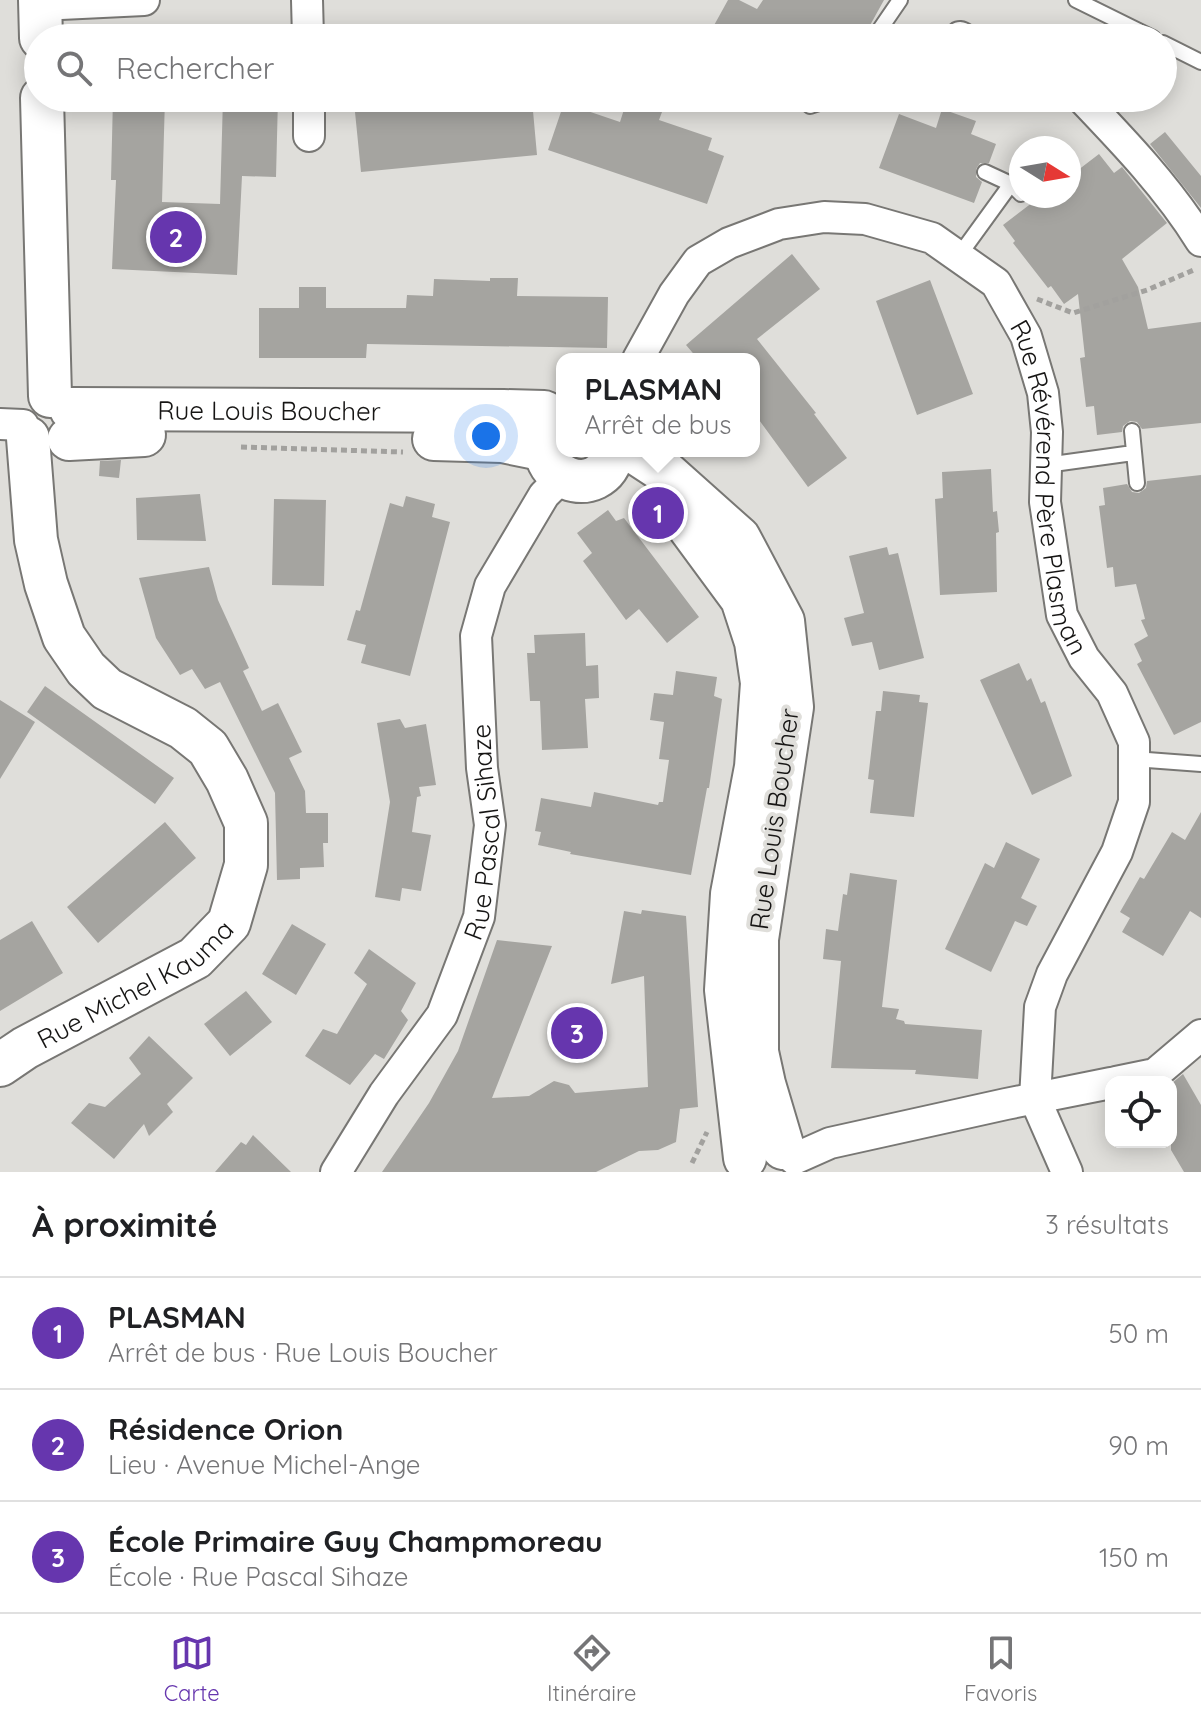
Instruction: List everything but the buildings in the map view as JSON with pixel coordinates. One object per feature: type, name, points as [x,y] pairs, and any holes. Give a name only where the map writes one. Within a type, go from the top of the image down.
[{"type":"main road","name":"Rue Michel Kauma","points":[[0,1065],[25,1048],[195,958],[229,923],[246,865],[246,823],[227,780],[208,748],[183,728],[107,689],[86,669],[64,637],[46,584],[42,112]]},
{"type":"main road","name":"Rue Louis Boucher","points":[[43,425],[192,433],[556,442]]},
{"type":"main road","name":"Rue Louis Boucher","points":[[564,457],[573,481],[593,479],[616,457]]},
{"type":"main road","name":"Rue Louis Boucher","points":[[620,457],[649,491],[686,523],[742,599],[756,642],[762,683],[756,767],[732,894],[726,990],[772,1162]]},
{"type":"street","points":[[40,14],[144,0]]},
{"type":"street","points":[[307,0],[308,24]]},
{"type":"street","points":[[309,112],[309,136]]},
{"type":"street","points":[[1095,112],[1182,211],[1201,241]]},
{"type":"street","name":"Rue Révérend Père Plasman","points":[[641,353],[674,294],[698,261],[729,243],[779,224],[824,217],[865,219],[932,238],[996,283],[1026,336],[1043,393],[1047,432],[1045,502],[1062,615],[1084,658],[1112,693],[1134,742],[1134,802],[1117,852],[1059,960],[1040,1007],[1035,1099],[1067,1172]]},
{"type":"street","name":"Rue Pascal Sihaze","points":[[336,1172],[384,1094],[442,1015],[479,917],[490,825],[481,755],[476,636],[490,586],[544,495],[556,450]]},
{"type":"street","points":[[1145,1076],[1155,1074],[1201,1035]]},
{"type":"street","points":[[772,1162],[830,1143],[1105,1084]]},
{"type":"lane","points":[[884,24],[900,0]]},
{"type":"lane","points":[[1076,0],[1125,24]]},
{"type":"lane","points":[[1177,50],[1201,62]]},
{"type":"lane","points":[[985,172],[1009,187]]},
{"type":"lane","points":[[958,257],[1009,206]]},
{"type":"lane","points":[[1132,431],[1137,483]]},
{"type":"lane","points":[[1046,465],[1133,453]]},
{"type":"lane","points":[[1134,759],[1201,764]]},
{"type":"path","points":[[1009,306],[1026,295],[1073,313],[1147,290],[1201,267]]},
{"type":"path","points":[[235,447],[406,452]]},
{"type":"path","points":[[692,1163],[710,1124]]},
{"type":"place","name":"Résidence Orion","points":[[176,237]]},
{"type":"place","name":"PLASMAN","points":[[658,513]]},
{"type":"place","name":"École Primaire Guy Champmoreau","points":[[577,1033]]}]
